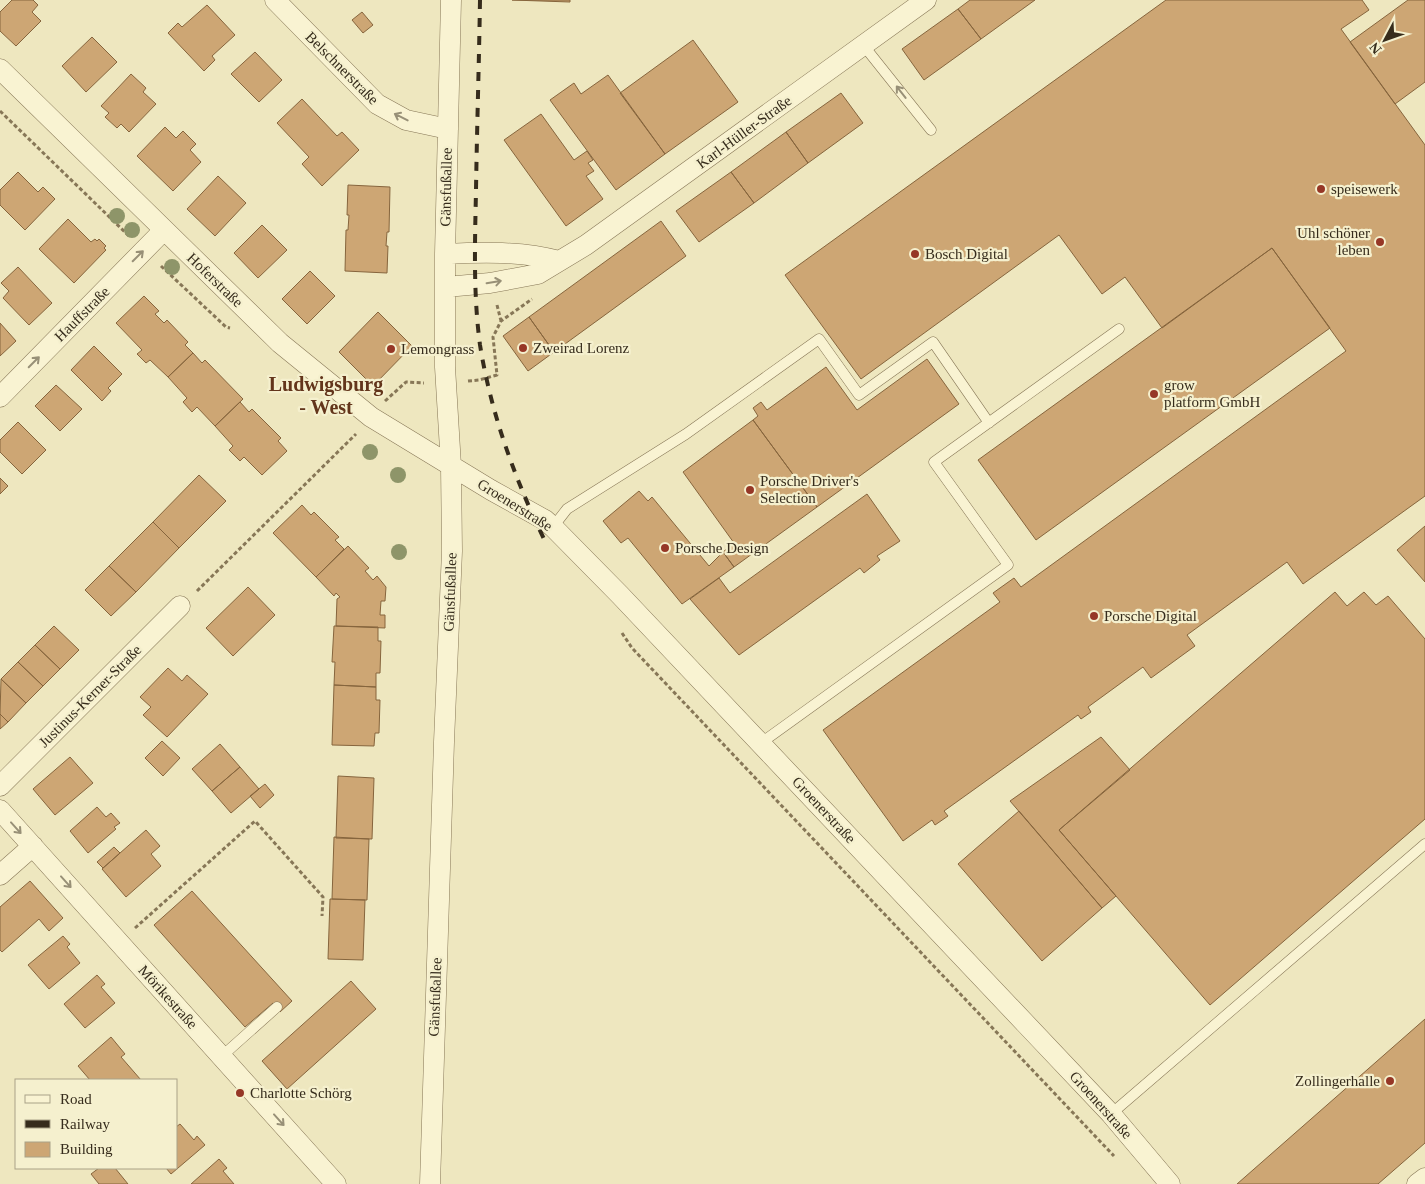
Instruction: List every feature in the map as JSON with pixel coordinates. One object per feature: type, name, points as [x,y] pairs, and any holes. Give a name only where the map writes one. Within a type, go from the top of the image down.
[{"type":"street","name":"Belschnerstraße","points":[[275,0],[378,104],[406,120],[448,129]]},
{"type":"street","name":"Gänsfußallee","points":[[430,1184],[452,551],[451,466],[446,383],[445,254],[451,0]]},
{"type":"street","name":"Karl-Hüller-Straße","points":[[446,287],[490,283],[538,274],[586,245],[926,0]]},
{"type":"street","name":"Hoferstraße","points":[[0,69],[280,343],[371,417],[451,466]]},
{"type":"street","name":"Hauffstraße","points":[[0,397],[164,230]]},
{"type":"street","points":[[445,254],[490,253],[542,256],[559,261]]},
{"type":"street","name":"Groenerstraße","points":[[451,466],[531,511],[553,527],[1111,1114],[1170,1184]]},
{"type":"street","name":"Justinus-Kerner-Straße","points":[[0,786],[180,606]]},
{"type":"street","name":"Mörikestraße","points":[[0,810],[336,1184]]},
{"type":"street","points":[[0,875],[33,846]]},
{"type":"street","points":[[1418,1184],[1425,1178]]},
{"type":"lane","points":[[864,46],[931,130]]},
{"type":"lane","points":[[761,744],[1008,565],[934,462],[1119,328]]},
{"type":"lane","points":[[553,527],[568,509],[686,434],[820,339],[859,396],[933,342],[989,423]]},
{"type":"lane","points":[[1111,1114],[1425,844]]},
{"type":"lane","points":[[221,1056],[277,1007]]},
{"type":"path","points":[[0,111],[89,198]]},
{"type":"path","points":[[189,293],[226,326]]},
{"type":"path","points":[[180,606],[352,438],[387,398],[406,382],[446,383],[479,380],[497,375],[493,337],[502,321],[533,299]]},
{"type":"path","points":[[617,626],[632,648],[1119,1162]]},
{"type":"path","points":[[134,929],[255,821],[323,897],[322,916]]},
{"type":"building","points":[[12,0],[33,0],[38,5],[32,12],[41,21],[16,46],[0,31],[0,12]]},
{"type":"building","points":[[512,0],[570,0],[570,2]]},
{"type":"building","points":[[970,0],[1035,0],[981,39],[958,9]]},
{"type":"building","points":[[1166,0],[1362,0],[1369,10],[1341,29],[1425,145],[1425,496],[1303,584],[1287,562],[1187,635],[1195,646],[1151,678],[1143,667],[1088,707],[1091,712],[1081,719],[1078,715],[944,811],[948,816],[935,825],[932,820],[903,841],[823,730],[1000,602],[993,593],[1014,578],[1021,587],[1346,351],[1272,248],[1162,328],[1125,277],[1102,294],[1059,235],[861,379],[785,275]]},
{"type":"building","points":[[1408,0],[1425,0],[1425,82],[1395,104],[1350,42]]},
{"type":"building","points":[[207,5],[235,35],[212,56],[215,60],[204,71],[168,33],[178,23],[182,27]]},
{"type":"building","points":[[958,9],[981,39],[924,80],[902,49]]},
{"type":"building","points":[[362,12],[373,25],[363,33],[352,20]]},
{"type":"building","points":[[92,37],[117,62],[86,92],[62,66]]},
{"type":"building","points":[[693,40],[738,102],[665,154],[620,93]]},
{"type":"building","points":[[255,52],[282,80],[259,102],[231,74]]},
{"type":"building","points":[[131,74],[146,88],[143,92],[156,104],[129,132],[121,124],[117,128],[105,117],[109,113],[101,106]]},
{"type":"building","points":[[608,75],[665,154],[616,190],[550,100],[574,83],[581,94]]},
{"type":"building","points":[[841,93],[863,123],[808,163],[786,132]]},
{"type":"building","points":[[302,99],[337,136],[342,132],[359,150],[322,186],[302,164],[309,157],[277,123]]},
{"type":"building","points":[[541,114],[574,160],[587,151],[593,160],[588,163],[594,171],[586,176],[603,199],[566,226],[504,140]]},
{"type":"building","points":[[165,127],[176,138],[183,131],[196,144],[190,150],[201,162],[173,191],[137,156]]},
{"type":"building","points":[[786,132],[808,163],[754,203],[731,172]]},
{"type":"building","points":[[18,172],[38,192],[43,187],[55,199],[25,230],[0,205],[0,190]]},
{"type":"building","points":[[731,172],[754,203],[699,242],[676,211]]},
{"type":"building","points":[[218,176],[246,203],[215,236],[187,209]]},
{"type":"building","points":[[348,185],[390,187],[389,232],[387,232],[386,246],[388,246],[387,273],[345,271],[346,230],[348,230],[349,215],[347,215]]},
{"type":"building","points":[[68,219],[91,242],[99,239],[106,246],[104,248],[106,250],[74,283],[39,249]]},
{"type":"building","points":[[661,221],[686,256],[554,352],[529,317]]},
{"type":"building","points":[[262,225],[287,250],[258,278],[234,253]]},
{"type":"building","name":"grow platform GmbH","points":[[1272,248],[1330,328],[1036,540],[978,460]]},
{"type":"building","points":[[18,267],[52,303],[29,325],[3,298],[9,291],[1,283]]},
{"type":"building","points":[[310,271],[335,296],[307,324],[282,299]]},
{"type":"building","points":[[144,296],[159,311],[155,314],[164,323],[167,320],[188,342],[185,345],[193,353],[168,377],[150,360],[146,363],[137,354],[142,350],[116,323]]},
{"type":"building","points":[[378,312],[412,346],[373,386],[339,352]]},
{"type":"building","points":[[529,317],[554,352],[528,371],[503,336]]},
{"type":"building","points":[[0,323],[16,341],[0,356]]},
{"type":"building","points":[[94,346],[122,374],[108,388],[111,391],[102,401],[71,370]]},
{"type":"building","points":[[193,353],[202,363],[205,360],[243,399],[215,426],[197,407],[192,412],[183,402],[187,398],[168,377]]},
{"type":"building","points":[[927,359],[959,404],[817,507],[753,420],[758,416],[753,408],[761,402],[767,410],[826,367],[857,410]]},
{"type":"building","points":[[56,385],[82,409],[60,431],[35,406]]},
{"type":"building","points":[[240,402],[249,412],[252,409],[281,438],[278,441],[287,451],[262,475],[244,457],[240,461],[229,450],[233,446],[215,426]]},
{"type":"building","name":"Porsche Driver's Selection","points":[[753,420],[817,507],[734,567],[723,552],[734,543],[683,472]]},
{"type":"building","points":[[18,422],[46,450],[22,474],[0,452],[0,440]]},
{"type":"building","points":[[199,475],[226,501],[179,548],[153,522]]},
{"type":"building","points":[[0,478],[8,486],[0,494]]},
{"type":"building","name":"Porsche Design","points":[[639,491],[648,501],[652,497],[709,566],[723,552],[734,567],[682,604],[628,538],[621,543],[603,521]]},
{"type":"building","points":[[867,494],[900,541],[877,556],[880,560],[864,573],[860,568],[739,655],[690,599],[719,578],[730,593]]},
{"type":"building","points":[[302,505],[311,515],[314,512],[339,537],[335,540],[344,549],[316,577],[273,533]]},
{"type":"building","points":[[153,522],[179,548],[136,592],[109,566]]},
{"type":"building","points":[[1425,526],[1425,582],[1397,550]]},
{"type":"building","points":[[348,546],[369,568],[365,571],[373,580],[377,576],[386,587],[385,601],[381,601],[380,615],[385,615],[385,628],[336,626],[337,599],[340,597],[336,593],[334,596],[316,577]]},
{"type":"building","points":[[109,566],[136,592],[111,616],[85,590]]},
{"type":"building","points":[[248,587],[275,615],[233,656],[206,628]]},
{"type":"building","points":[[1335,592],[1347,606],[1364,592],[1376,605],[1388,596],[1425,639],[1425,819],[1210,1005],[1059,830]]},
{"type":"building","points":[[54,626],[79,650],[60,669],[35,645]]},
{"type":"building","points":[[334,626],[378,627],[378,641],[381,641],[380,673],[376,673],[376,687],[334,685],[335,662],[332,662]]},
{"type":"building","points":[[35,645],[60,669],[43,686],[18,662]]},
{"type":"building","points":[[18,662],[43,686],[26,703],[1,679]]},
{"type":"building","points":[[168,668],[182,681],[187,675],[208,694],[167,737],[143,715],[151,707],[140,697]]},
{"type":"building","points":[[1,679],[26,703],[8,722],[0,714]]},
{"type":"building","points":[[334,685],[376,687],[376,700],[380,700],[379,733],[375,733],[374,746],[332,745]]},
{"type":"building","points":[[0,714],[8,722],[0,729]]},
{"type":"building","points":[[1101,737],[1130,770],[1059,830],[1116,896],[1102,908],[1010,801]]},
{"type":"building","points":[[162,741],[180,758],[163,776],[145,758]]},
{"type":"building","points":[[220,744],[240,767],[212,791],[192,769]]},
{"type":"building","points":[[70,757],[93,783],[55,815],[33,789]]},
{"type":"building","points":[[240,767],[259,789],[231,813],[212,791]]},
{"type":"building","points":[[338,776],[374,778],[372,839],[336,838]]},
{"type":"building","points":[[265,784],[274,795],[260,808],[250,796]]},
{"type":"building","points":[[97,807],[106,817],[111,813],[120,823],[114,827],[116,829],[88,853],[70,831]]},
{"type":"building","points":[[1019,811],[1102,908],[1042,961],[958,864]]},
{"type":"building","points":[[146,830],[160,846],[151,854],[161,866],[126,897],[102,869]]},
{"type":"building","points":[[334,837],[369,839],[367,900],[332,899]]},
{"type":"building","points":[[114,847],[120,853],[103,868],[97,862]]},
{"type":"building","points":[[30,881],[63,918],[49,931],[39,919],[2,952],[0,950],[0,907]]},
{"type":"building","points":[[192,891],[292,1001],[280,1012],[273,1003],[245,1027],[154,925]]},
{"type":"building","points":[[330,899],[365,900],[363,960],[328,959]]},
{"type":"building","points":[[63,936],[70,944],[67,947],[80,963],[49,989],[28,965]]},
{"type":"building","points":[[97,975],[105,984],[101,987],[115,1003],[85,1028],[64,1004]]},
{"type":"building","points":[[351,981],[376,1009],[287,1089],[262,1061]]},
{"type":"building","name":"Zollingerhalle","points":[[1425,1019],[1425,1143],[1378,1184],[1237,1184]]},
{"type":"building","points":[[111,1037],[125,1054],[121,1057],[140,1079],[89,1079],[78,1066]]},
{"type":"building","points":[[180,1124],[194,1140],[197,1136],[205,1145],[178,1168],[178,1126]]},
{"type":"building","points":[[219,1159],[227,1168],[223,1171],[234,1184],[191,1184]]},
{"type":"building","points":[[98,1169],[116,1169],[128,1184],[99,1184],[91,1174]]},
{"type":"building","points":[[167,1169],[177,1169],[171,1174]]},
{"type":"railway","points":[[480,0],[475,248],[475,287],[480,345],[497,420],[513,468],[544,539]]},
{"type":"place","name":"speisewerk","points":[[1321,189]]},
{"type":"place","name":"Uhl schöner leben","points":[[1380,242]]},
{"type":"place","name":"Bosch Digital","points":[[915,254]]},
{"type":"place","name":"Zweirad Lorenz","points":[[523,348]]},
{"type":"place","name":"Lemongrass","points":[[391,349]]},
{"type":"place","name":"grow platform GmbH","points":[[1154,394]]},
{"type":"place","name":"Porsche Driver's Selection","points":[[750,490]]},
{"type":"place","name":"Porsche Design","points":[[665,548]]},
{"type":"place","name":"Porsche Digital","points":[[1094,616]]},
{"type":"place","name":"Zollingerhalle","points":[[1390,1081]]},
{"type":"place","name":"Charlotte Schörg","points":[[240,1093]]},
{"type":"district","name":"Ludwigsburg - West","points":[[326,396]]}]
